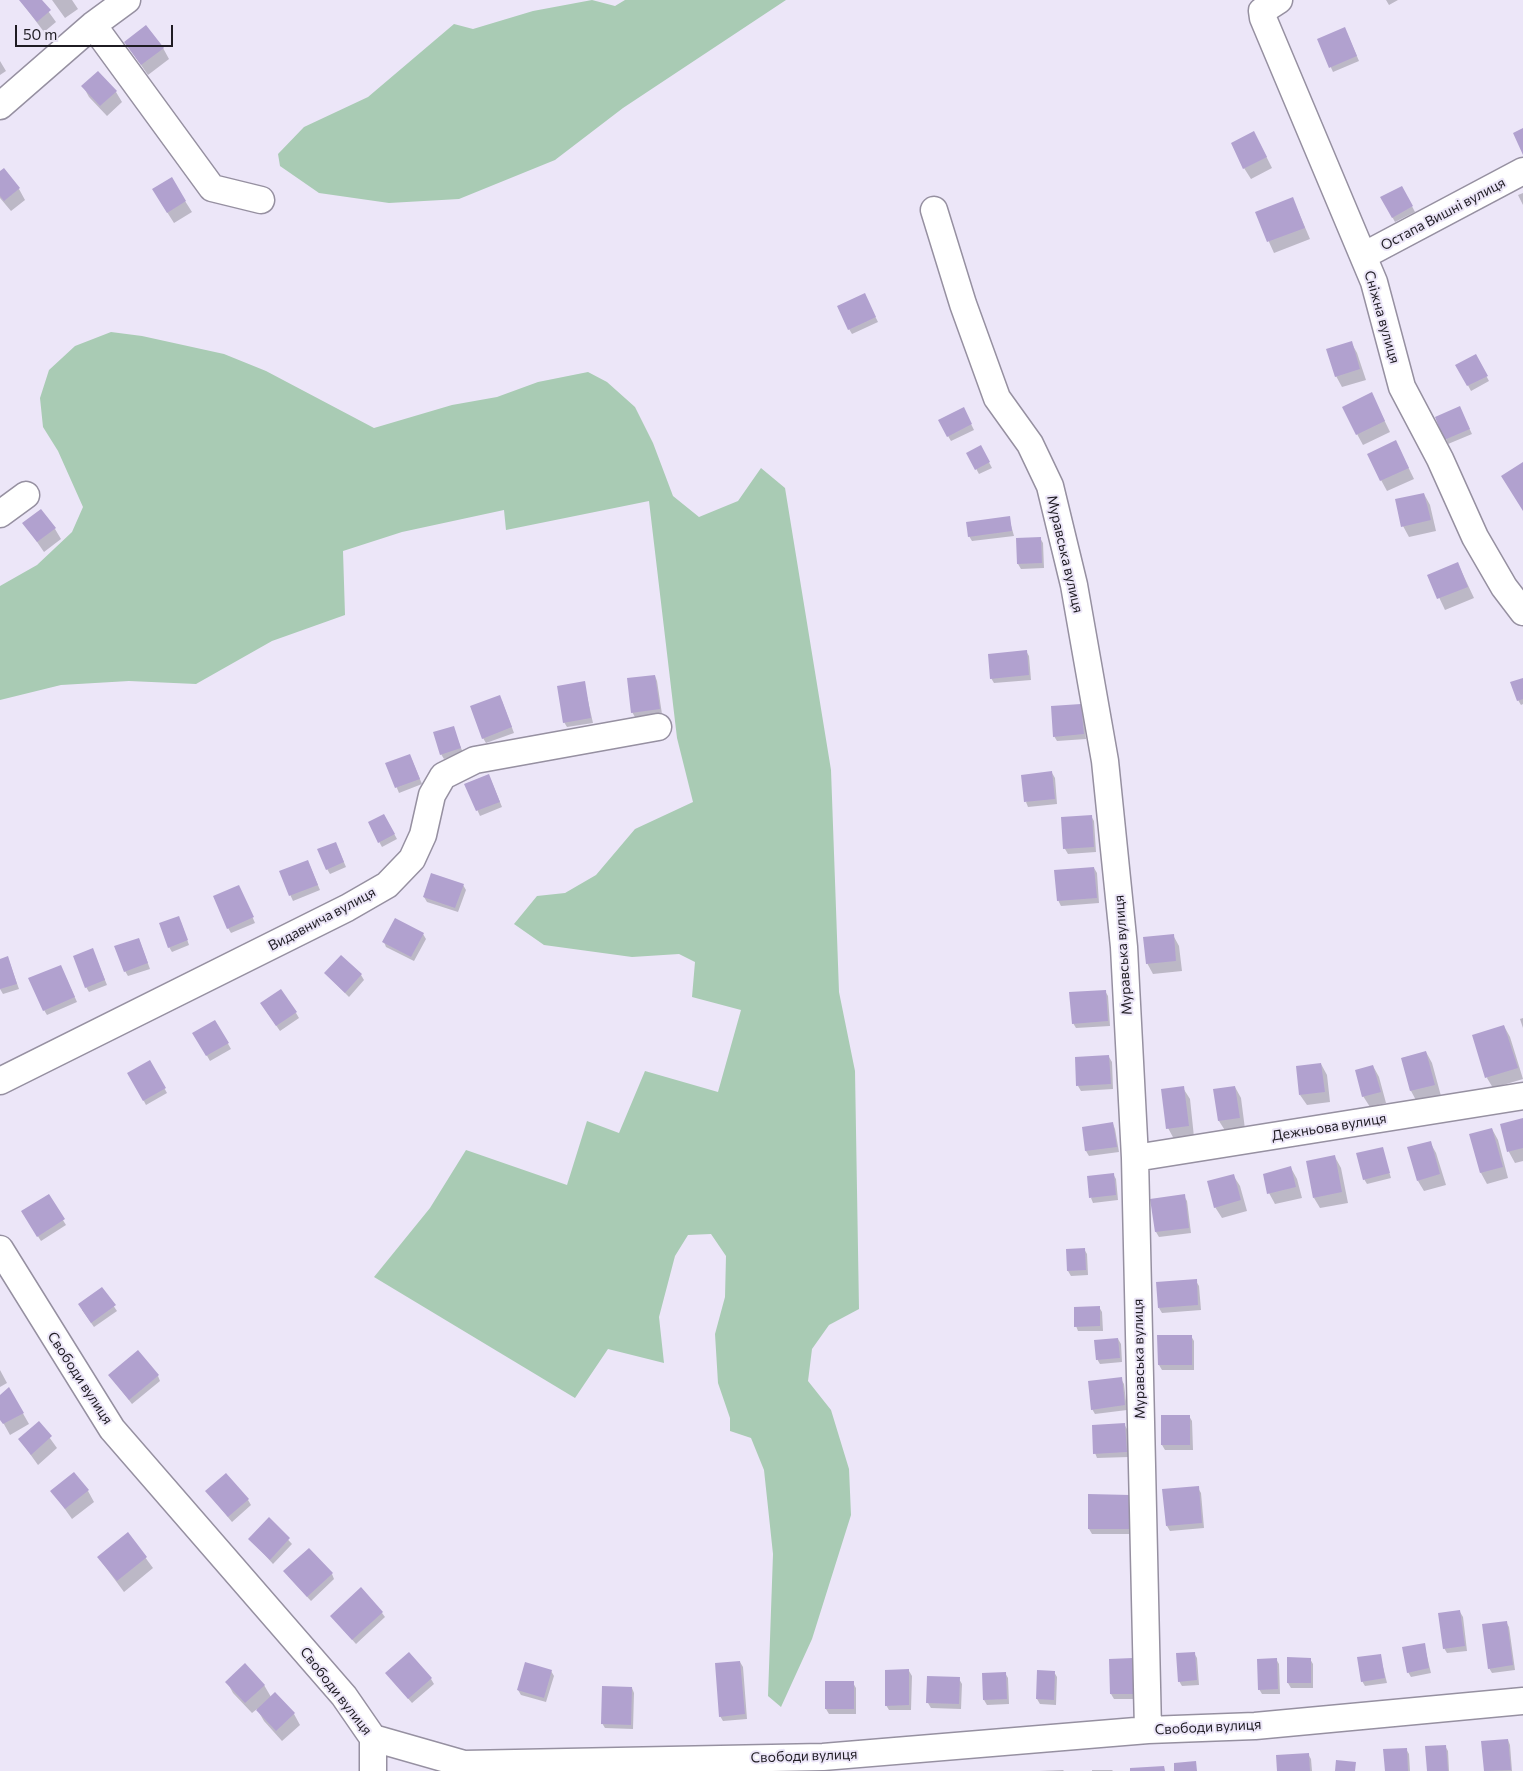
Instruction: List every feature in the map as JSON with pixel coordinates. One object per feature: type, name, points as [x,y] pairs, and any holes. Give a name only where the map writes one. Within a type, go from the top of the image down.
[{"type":"street","points":[[0,106],[93,25],[126,0]]},
{"type":"street","name":"Сніжна вулиця","points":[[1270,6],[1266,27],[1374,282],[1402,387],[1440,459],[1475,537],[1504,587],[1523,612]]},
{"type":"street","points":[[93,25],[212,188],[261,200]]},
{"type":"street","name":"Остапа Вишні вулиця","points":[[1363,256],[1523,171]]},
{"type":"street","name":"Муравська вулиця","points":[[934,210],[963,304],[997,398],[1030,444],[1050,486],[1074,585],[1107,781],[1124,947],[1135,1158],[1148,1730]]},
{"type":"street","points":[[0,514],[26,495]]},
{"type":"street","name":"Видавнича вулиця","points":[[0,1081],[347,908],[387,885],[412,860],[423,835],[432,795],[443,776],[475,760],[658,726]]},
{"type":"street","name":"Дежньова вулиця","points":[[1135,1158],[1523,1096]]},
{"type":"street","name":"Свободи вулиця","points":[[0,1249],[112,1429],[344,1696],[374,1738],[464,1764],[823,1757],[1148,1730],[1255,1726],[1523,1701]]},
{"type":"street","points":[[373,1771],[374,1738]]},
{"type":"green space","points":[[592,0],[615,6],[625,0],[786,0],[623,108],[555,160],[459,199],[389,203],[319,193],[280,166],[278,154],[304,127],[368,97],[454,24],[473,29],[533,11]]},
{"type":"green space","points":[[111,332],[142,336],[224,354],[266,371],[374,428],[452,405],[497,397],[538,382],[588,372],[607,382],[635,407],[653,443],[673,496],[699,517],[738,501],[761,468],[785,488],[831,770],[839,992],[855,1071],[859,1309],[829,1325],[812,1349],[808,1381],[831,1410],[849,1469],[851,1515],[812,1639],[781,1707],[768,1696],[773,1554],[764,1470],[751,1438],[730,1431],[730,1418],[718,1383],[715,1334],[725,1297],[726,1256],[711,1234],[688,1235],[675,1256],[659,1317],[664,1363],[608,1349],[575,1398],[374,1277],[430,1208],[466,1150],[567,1185],[587,1121],[619,1133],[645,1071],[718,1092],[741,1010],[692,997],[695,962],[679,954],[632,957],[544,945],[514,924],[537,896],[565,893],[596,875],[635,829],[693,802],[677,738],[649,501],[506,530],[504,510],[402,532],[343,551],[345,615],[272,641],[196,684],[129,681],[61,685],[0,700],[0,586],[37,565],[72,532],[83,507],[58,451],[43,427],[40,398],[49,370],[75,346]]},
{"type":"building","points":[[19,0],[42,0],[51,10],[37,22]]},
{"type":"building","points":[[146,25],[164,48],[141,65],[124,42]]},
{"type":"building","points":[[1345,27],[1357,56],[1329,68],[1317,39]]},
{"type":"building","points":[[98,71],[117,91],[100,106],[81,86]]},
{"type":"building","points":[[1523,128],[1523,155],[1513,133]]},
{"type":"building","points":[[1254,131],[1267,157],[1243,169],[1231,143]]},
{"type":"building","points":[[4,168],[20,188],[4,201],[0,196],[0,171]]},
{"type":"building","points":[[172,177],[186,201],[167,213],[152,189]]},
{"type":"building","points":[[1402,186],[1413,206],[1392,218],[1380,197]]},
{"type":"building","points":[[1293,197],[1305,228],[1267,242],[1255,212]]},
{"type":"building","points":[[865,293],[876,317],[848,330],[837,306]]},
{"type":"building","points":[[1352,341],[1360,369],[1335,377],[1326,349]]},
{"type":"building","points":[[1476,354],[1488,376],[1467,386],[1455,365]]},
{"type":"building","points":[[1372,392],[1385,421],[1356,435],[1342,407]]},
{"type":"building","points":[[1460,406],[1470,429],[1444,440],[1435,417]]},
{"type":"building","points":[[964,407],[972,424],[947,437],[938,420]]},
{"type":"building","points":[[1396,440],[1409,468],[1380,481],[1367,454]]},
{"type":"building","points":[[981,445],[990,462],[975,470],[966,453]]},
{"type":"building","points":[[1523,462],[1523,511],[1501,476]]},
{"type":"building","points":[[1424,493],[1431,520],[1401,527],[1395,499]]},
{"type":"building","points":[[41,509],[56,528],[37,542],[22,523]]},
{"type":"building","points":[[1010,516],[1012,531],[968,537],[966,522]]},
{"type":"building","points":[[1041,537],[1042,563],[1017,564],[1016,538]]},
{"type":"building","points":[[1458,562],[1468,587],[1437,599],[1427,575]]},
{"type":"building","points":[[1027,650],[1029,675],[990,679],[988,654]]},
{"type":"building","points":[[655,675],[660,709],[631,713],[627,678]]},
{"type":"building","points":[[1523,678],[1523,699],[1517,701],[1510,682]]},
{"type":"building","points":[[585,681],[591,718],[563,723],[557,686]]},
{"type":"building","points":[[500,695],[512,727],[482,739],[470,706]]},
{"type":"building","points":[[1081,704],[1084,734],[1053,737],[1051,706]]},
{"type":"building","points":[[454,726],[461,748],[440,755],[433,732]]},
{"type":"building","points":[[410,754],[420,779],[395,788],[385,763]]},
{"type":"building","points":[[1052,771],[1055,799],[1024,802],[1021,775]]},
{"type":"building","points":[[489,774],[500,802],[476,811],[464,784]]},
{"type":"building","points":[[384,814],[395,834],[378,843],[368,822]]},
{"type":"building","points":[[1092,815],[1094,847],[1063,849],[1061,817]]},
{"type":"building","points":[[336,842],[344,862],[326,870],[317,849]]},
{"type":"building","points":[[308,860],[318,885],[289,896],[279,871]]},
{"type":"building","points":[[1094,867],[1097,898],[1057,901],[1054,870]]},
{"type":"building","points":[[431,873],[464,884],[455,908],[423,897]]},
{"type":"building","points":[[239,885],[254,917],[227,929],[213,896]]},
{"type":"building","points":[[179,916],[188,940],[168,948],[159,923]]},
{"type":"building","points":[[395,918],[424,933],[411,957],[382,942]]},
{"type":"building","points":[[1174,934],[1176,961],[1146,964],[1143,937]]},
{"type":"building","points":[[139,938],[148,963],[124,972],[114,946]]},
{"type":"building","points":[[93,948],[105,980],[85,988],[73,956]]},
{"type":"building","points":[[341,955],[362,974],[345,993],[324,973]]},
{"type":"building","points":[[8,956],[17,984],[0,989],[0,959]]},
{"type":"building","points":[[61,965],[75,997],[43,1011],[28,978]]},
{"type":"building","points":[[281,989],[297,1012],[276,1026],[260,1003]]},
{"type":"building","points":[[1106,990],[1108,1021],[1072,1024],[1069,992]]},
{"type":"building","points":[[215,1020],[229,1043],[206,1056],[192,1033]]},
{"type":"building","points":[[1504,1025],[1518,1068],[1485,1078],[1472,1035]]},
{"type":"building","points":[[1426,1051],[1435,1085],[1410,1091],[1401,1058]]},
{"type":"building","points":[[1109,1055],[1111,1084],[1076,1086],[1075,1057]]},
{"type":"building","points":[[150,1060],[166,1088],[143,1101],[127,1073]]},
{"type":"building","points":[[1321,1063],[1325,1092],[1299,1095],[1296,1066]]},
{"type":"building","points":[[1373,1065],[1381,1092],[1362,1097],[1355,1070]]},
{"type":"building","points":[[1184,1086],[1189,1126],[1166,1129],[1161,1089]]},
{"type":"building","points":[[1235,1086],[1240,1118],[1218,1121],[1213,1089]]},
{"type":"building","points":[[1523,1118],[1523,1148],[1507,1152],[1500,1124]]},
{"type":"building","points":[[1113,1122],[1117,1147],[1085,1151],[1082,1127]]},
{"type":"building","points":[[1492,1128],[1503,1167],[1480,1173],[1469,1134]]},
{"type":"building","points":[[1431,1141],[1440,1174],[1417,1181],[1407,1147]]},
{"type":"building","points":[[1383,1147],[1390,1173],[1363,1180],[1356,1153]]},
{"type":"building","points":[[1335,1155],[1342,1192],[1313,1198],[1306,1161]]},
{"type":"building","points":[[1291,1166],[1296,1187],[1267,1194],[1263,1174]]},
{"type":"building","points":[[1114,1173],[1116,1195],[1089,1198],[1087,1176]]},
{"type":"building","points":[[1234,1174],[1241,1200],[1214,1208],[1207,1181]]},
{"type":"building","points":[[49,1194],[65,1219],[37,1237],[21,1211]]},
{"type":"building","points":[[1185,1194],[1189,1228],[1155,1232],[1150,1199]]},
{"type":"building","points":[[1085,1248],[1086,1270],[1067,1271],[1066,1249]]},
{"type":"building","points":[[1197,1279],[1198,1305],[1158,1308],[1156,1282]]},
{"type":"building","points":[[102,1287],[116,1305],[91,1323],[78,1304]]},
{"type":"building","points":[[1100,1306],[1100,1326],[1074,1327],[1074,1307]]},
{"type":"building","points":[[1157,1335],[1192,1335],[1192,1365],[1158,1365]]},
{"type":"building","points":[[1118,1338],[1120,1358],[1096,1360],[1094,1340]]},
{"type":"building","points":[[138,1350],[159,1375],[129,1400],[108,1375]]},
{"type":"building","points":[[1122,1377],[1125,1405],[1091,1410],[1088,1381]]},
{"type":"building","points":[[9,1387],[24,1413],[3,1424],[0,1420],[0,1395]]},
{"type":"building","points":[[1161,1415],[1190,1415],[1190,1445],[1161,1445]]},
{"type":"building","points":[[39,1421],[52,1436],[31,1455],[18,1439]]},
{"type":"building","points":[[1125,1423],[1127,1452],[1093,1454],[1092,1425]]},
{"type":"building","points":[[74,1472],[89,1490],[65,1509],[50,1491]]},
{"type":"building","points":[[226,1473],[249,1499],[228,1517],[205,1491]]},
{"type":"building","points":[[1199,1486],[1202,1523],[1166,1526],[1162,1489]]},
{"type":"building","points":[[1088,1494],[1130,1495],[1130,1529],[1088,1529]]},
{"type":"building","points":[[269,1517],[290,1538],[270,1560],[248,1539]]},
{"type":"building","points":[[128,1532],[147,1557],[117,1581],[97,1557]]},
{"type":"building","points":[[309,1548],[333,1573],[307,1597],[283,1571]]},
{"type":"building","points":[[361,1587],[383,1612],[352,1640],[330,1616]]},
{"type":"building","points":[[1460,1610],[1465,1646],[1443,1649],[1438,1613]]},
{"type":"building","points":[[1507,1621],[1513,1665],[1488,1669],[1482,1624]]},
{"type":"building","points":[[1425,1643],[1429,1668],[1407,1673],[1402,1647]]},
{"type":"building","points":[[409,1652],[432,1678],[408,1699],[385,1673]]},
{"type":"building","points":[[1195,1652],[1197,1680],[1178,1682],[1176,1653]]},
{"type":"building","points":[[1381,1654],[1385,1678],[1361,1682],[1357,1657]]},
{"type":"building","points":[[1287,1657],[1311,1658],[1311,1683],[1287,1683]]},
{"type":"building","points":[[1133,1658],[1134,1694],[1110,1694],[1109,1659]]},
{"type":"building","points":[[1277,1658],[1278,1689],[1258,1690],[1257,1659]]},
{"type":"building","points":[[740,1661],[745,1714],[719,1717],[715,1663]]},
{"type":"building","points":[[525,1662],[552,1670],[544,1698],[517,1690]]},
{"type":"building","points":[[245,1663],[265,1685],[245,1703],[225,1682]]},
{"type":"building","points":[[909,1669],[909,1705],[885,1706],[885,1670]]},
{"type":"building","points":[[1037,1670],[1055,1671],[1054,1700],[1036,1699]]},
{"type":"building","points":[[1006,1672],[1007,1699],[983,1700],[982,1673]]},
{"type":"building","points":[[927,1676],[960,1677],[959,1704],[926,1703]]},
{"type":"building","points":[[825,1681],[854,1681],[854,1709],[825,1709]]},
{"type":"building","points":[[602,1686],[632,1687],[631,1725],[601,1724]]},
{"type":"building","points":[[275,1692],[295,1713],[276,1731],[256,1710]]},
{"type":"building","points":[[1508,1739],[1511,1770],[1484,1771],[1481,1741]]},
{"type":"building","points":[[1446,1745],[1448,1771],[1427,1771],[1425,1746]]},
{"type":"building","points":[[1407,1748],[1408,1771],[1385,1771],[1383,1749]]},
{"type":"building","points":[[1309,1753],[1310,1771],[1277,1771],[1276,1755]]},
{"type":"building","points":[[1336,1760],[1356,1762],[1355,1771],[1335,1771]]},
{"type":"building","points":[[1196,1761],[1197,1771],[1174,1771],[1174,1763]]},
{"type":"building","points":[[1164,1766],[1165,1771],[1130,1771],[1130,1768]]}]
